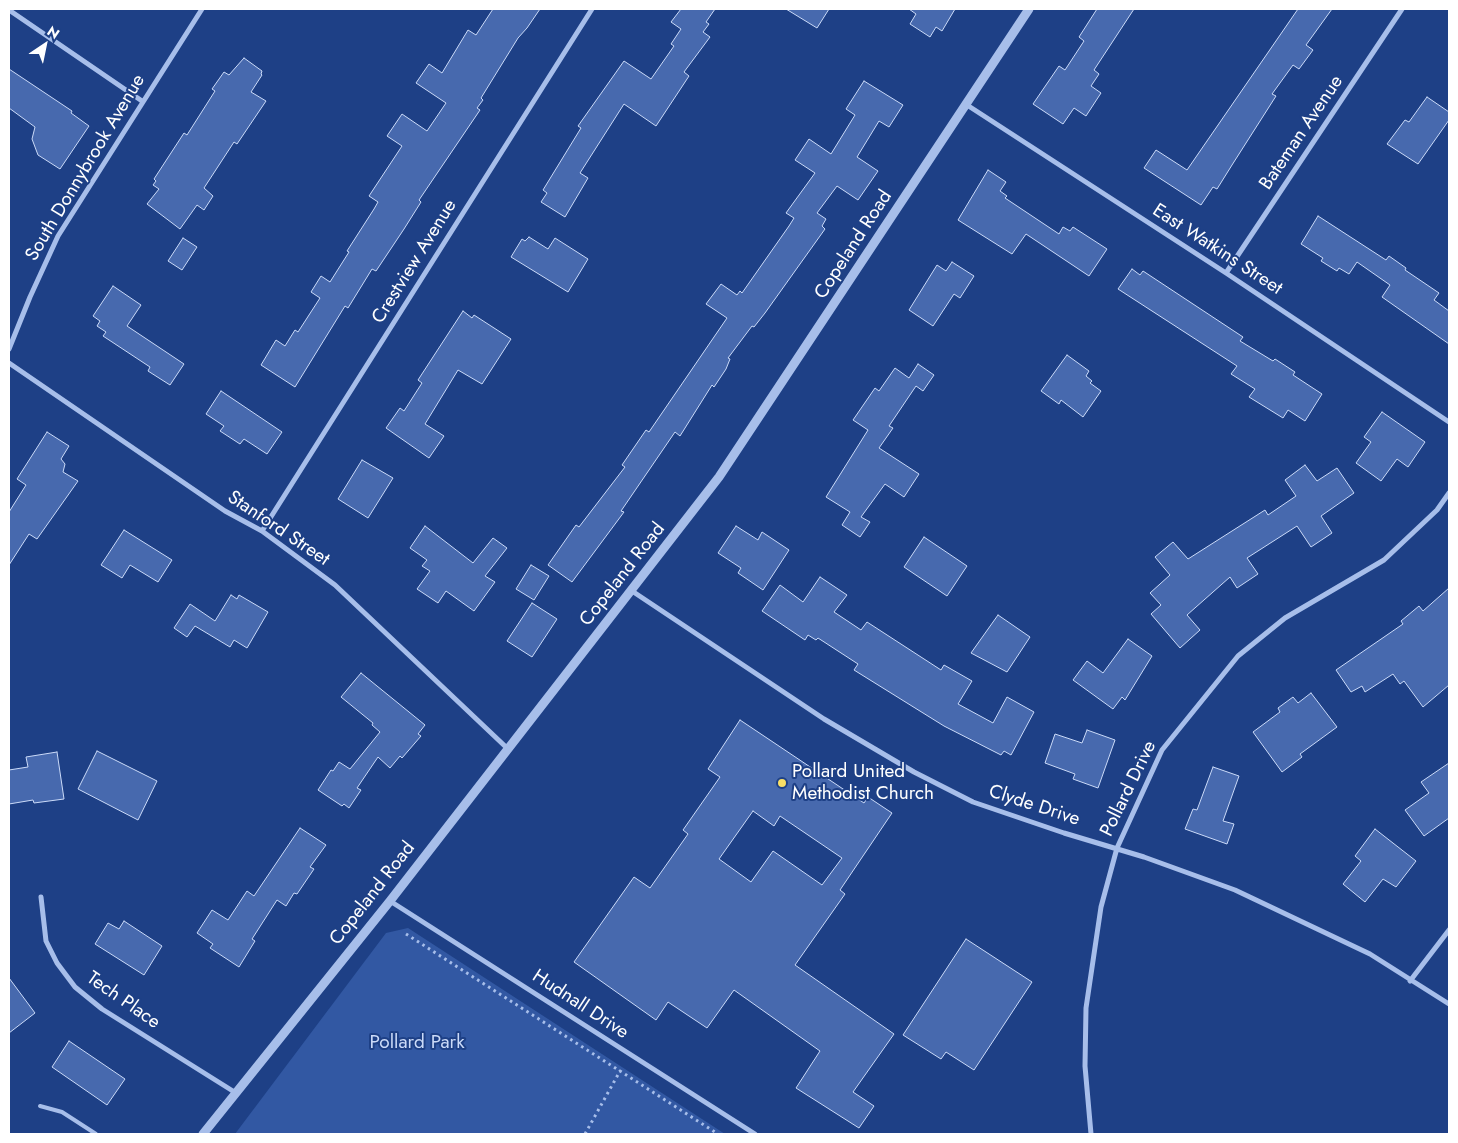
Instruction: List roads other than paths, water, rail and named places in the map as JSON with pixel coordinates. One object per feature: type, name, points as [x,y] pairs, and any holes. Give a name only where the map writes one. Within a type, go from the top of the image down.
[{"type":"street","name":"South Donnybrook Avenue","points":[[9,349],[58,236],[202,9]]},
{"type":"street","name":"Crestview Avenue","points":[[262,532],[592,9]]},
{"type":"street","name":"Copeland Road","points":[[203,1134],[390,901],[632,591],[734,455],[1029,9]]},
{"type":"street","name":"Bateman Avenue","points":[[1226,273],[1402,9]]},
{"type":"street","points":[[9,10],[142,101]]},
{"type":"street","name":"East Watkins Street","points":[[966,105],[1226,273],[1449,422]]},
{"type":"street","name":"Stanford Street","points":[[9,363],[225,511],[262,532],[335,585],[508,749]]},
{"type":"street","name":"Pollard Drive","points":[[1091,1134],[1085,1066],[1086,1008],[1101,907],[1117,848],[1162,750],[1238,656],[1285,618],[1384,560],[1437,510],[1449,493]]},
{"type":"street","name":"Clyde Drive","points":[[632,591],[824,719],[914,772],[973,802],[1064,833],[1117,848],[1253,898],[1370,954],[1449,1004]]},
{"type":"street","name":"Tech Place","points":[[41,897],[46,941],[57,963],[75,987],[102,1008],[236,1093]]},
{"type":"street","name":"Hudnall Drive","points":[[390,901],[755,1134]]},
{"type":"street","points":[[1410,981],[1449,930]]},
{"type":"lane","points":[[40,1106],[62,1112],[96,1134]]},
{"type":"place","name":"Pollard United Methodist Church","points":[[782,783]]},
{"type":"park label","name":"Pollard Park","points":[[417,1043]]}]
